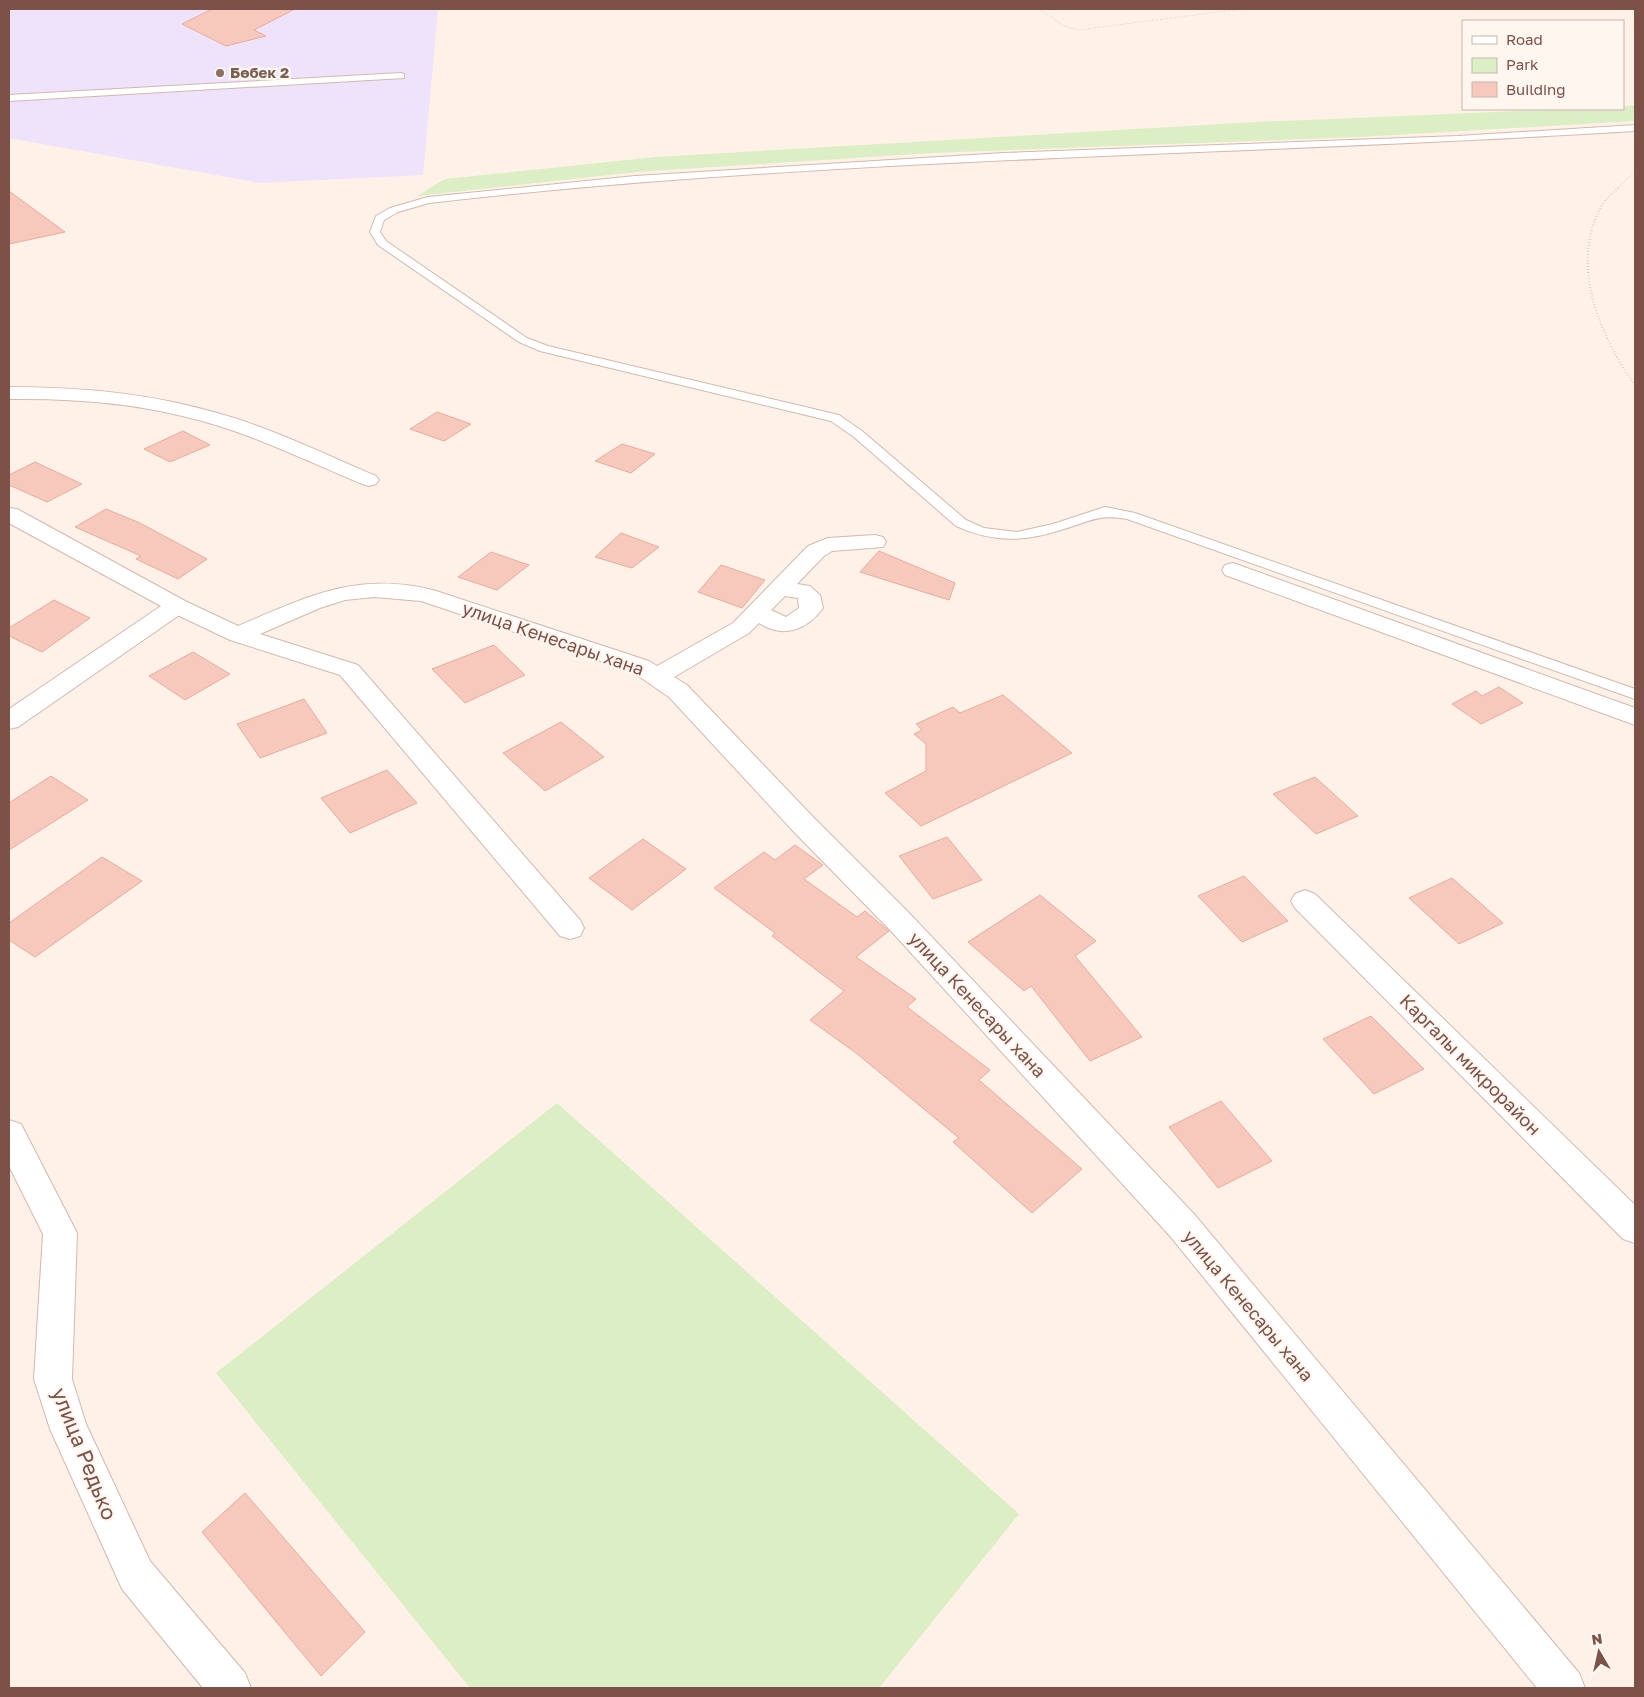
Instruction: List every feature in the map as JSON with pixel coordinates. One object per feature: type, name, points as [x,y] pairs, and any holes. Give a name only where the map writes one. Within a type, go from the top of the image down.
[{"type":"street","points":[[9,393],[53,392],[158,404],[236,426],[369,480]]},
{"type":"street","points":[[9,514],[177,606],[238,635],[349,670],[570,928]]},
{"type":"street","points":[[657,678],[742,628],[816,551],[828,545],[876,542]]},
{"type":"street","points":[[1233,570],[1635,717]]},
{"type":"street","points":[[759,611],[772,623],[785,624],[800,620],[808,613],[812,600],[809,595],[802,591],[779,588]]},
{"type":"street","name":"улица Кенесары хана","points":[[238,635],[332,596],[359,591],[389,590],[425,596],[640,666],[678,691],[804,826],[901,923],[1182,1226],[1564,1688]]},
{"type":"street","points":[[9,721],[177,606]]},
{"type":"street","name":"Каргалы микрорайон","points":[[1305,902],[1635,1228]]},
{"type":"street","name":"улица Редько","points":[[9,1134],[60,1233],[53,1379],[69,1429],[136,1575],[230,1688]]},
{"type":"lane","points":[[9,98],[401,76]]},
{"type":"lane","points":[[1635,128],[1458,139],[1004,156],[626,180],[428,200],[394,210],[380,218],[375,232],[382,243],[523,340],[544,349],[835,418],[858,434],[962,523],[981,532],[1017,536],[1057,527],[1105,512],[1130,516],[1635,694]]},
{"type":"path","points":[[1039,9],[1064,26],[1078,30],[1242,9]]},
{"type":"path","points":[[1635,171],[1602,204],[1587,246],[1591,300],[1617,360],[1635,385]]},
{"type":"shaded area","name":"Бөбек 2","points":[[9,9],[438,9],[423,175],[260,183],[9,138]]},
{"type":"green space","points":[[1635,105],[1635,121],[1359,137],[932,153],[637,172],[417,196],[445,179],[656,157],[1256,122],[1546,110],[1624,110],[1624,106]]},
{"type":"green space","points":[[557,1103],[1019,1514],[879,1688],[470,1688],[216,1373]]},
{"type":"building","points":[[212,9],[295,9],[254,30],[266,36],[226,46],[182,24]]},
{"type":"building","points":[[9,191],[65,232],[9,244]]},
{"type":"building","points":[[437,412],[471,424],[444,441],[410,429]]},
{"type":"building","points":[[183,431],[210,445],[170,462],[144,449]]},
{"type":"building","points":[[622,444],[655,454],[631,473],[595,461]]},
{"type":"building","points":[[35,462],[82,484],[47,502],[9,485],[9,475]]},
{"type":"building","points":[[106,509],[140,523],[207,559],[178,579],[136,559],[141,556],[75,527]]},
{"type":"building","points":[[621,533],[659,547],[632,568],[595,557]]},
{"type":"building","points":[[879,551],[955,583],[949,600],[860,572]]},
{"type":"building","points":[[491,552],[529,565],[497,590],[458,577]]},
{"type":"building","points":[[721,565],[765,580],[742,608],[698,592]]},
{"type":"building","points":[[54,600],[90,618],[42,652],[9,636],[9,628]]},
{"type":"building","points":[[494,645],[525,675],[465,703],[432,669]]},
{"type":"building","points":[[193,652],[230,674],[185,700],[149,676]]},
{"type":"building","points":[[1499,687],[1523,703],[1481,724],[1452,704],[1476,691],[1482,696]]},
{"type":"building","points":[[1003,695],[1072,753],[921,826],[885,793],[926,771],[926,744],[914,734],[922,730],[916,724],[953,707],[960,713]]},
{"type":"building","points":[[304,699],[327,733],[260,758],[237,724]]},
{"type":"building","points":[[561,722],[604,757],[545,791],[503,753]]},
{"type":"building","points":[[387,770],[417,803],[350,833],[321,798]]},
{"type":"building","points":[[51,776],[88,800],[9,850],[9,803]]},
{"type":"building","points":[[1315,777],[1358,816],[1316,834],[1273,794]]},
{"type":"building","points":[[947,837],[982,880],[933,899],[899,856]]},
{"type":"building","points":[[643,839],[686,869],[632,910],[589,878]]},
{"type":"building","points":[[795,845],[823,865],[804,879],[857,917],[865,911],[889,931],[856,957],[916,999],[907,1007],[990,1070],[979,1080],[1082,1169],[1032,1213],[953,1142],[959,1138],[856,1053],[810,1020],[844,991],[772,936],[775,933],[714,888],[764,852],[775,860]]},
{"type":"building","points":[[102,857],[142,881],[35,957],[9,940],[9,923]]},
{"type":"building","points":[[1244,876],[1288,921],[1242,942],[1198,896]]},
{"type":"building","points":[[1452,878],[1503,923],[1459,944],[1409,898]]},
{"type":"building","points":[[1040,895],[1096,941],[1075,956],[1142,1037],[1090,1061],[1031,986],[1024,991],[968,942]]},
{"type":"building","points":[[1371,1016],[1424,1069],[1374,1094],[1323,1039]]},
{"type":"building","points":[[1221,1101],[1272,1161],[1218,1188],[1169,1127]]},
{"type":"building","points":[[245,1493],[365,1632],[321,1676],[202,1532]]},
{"type":"place","name":"Бөбек 2","points":[[220,73]]}]
